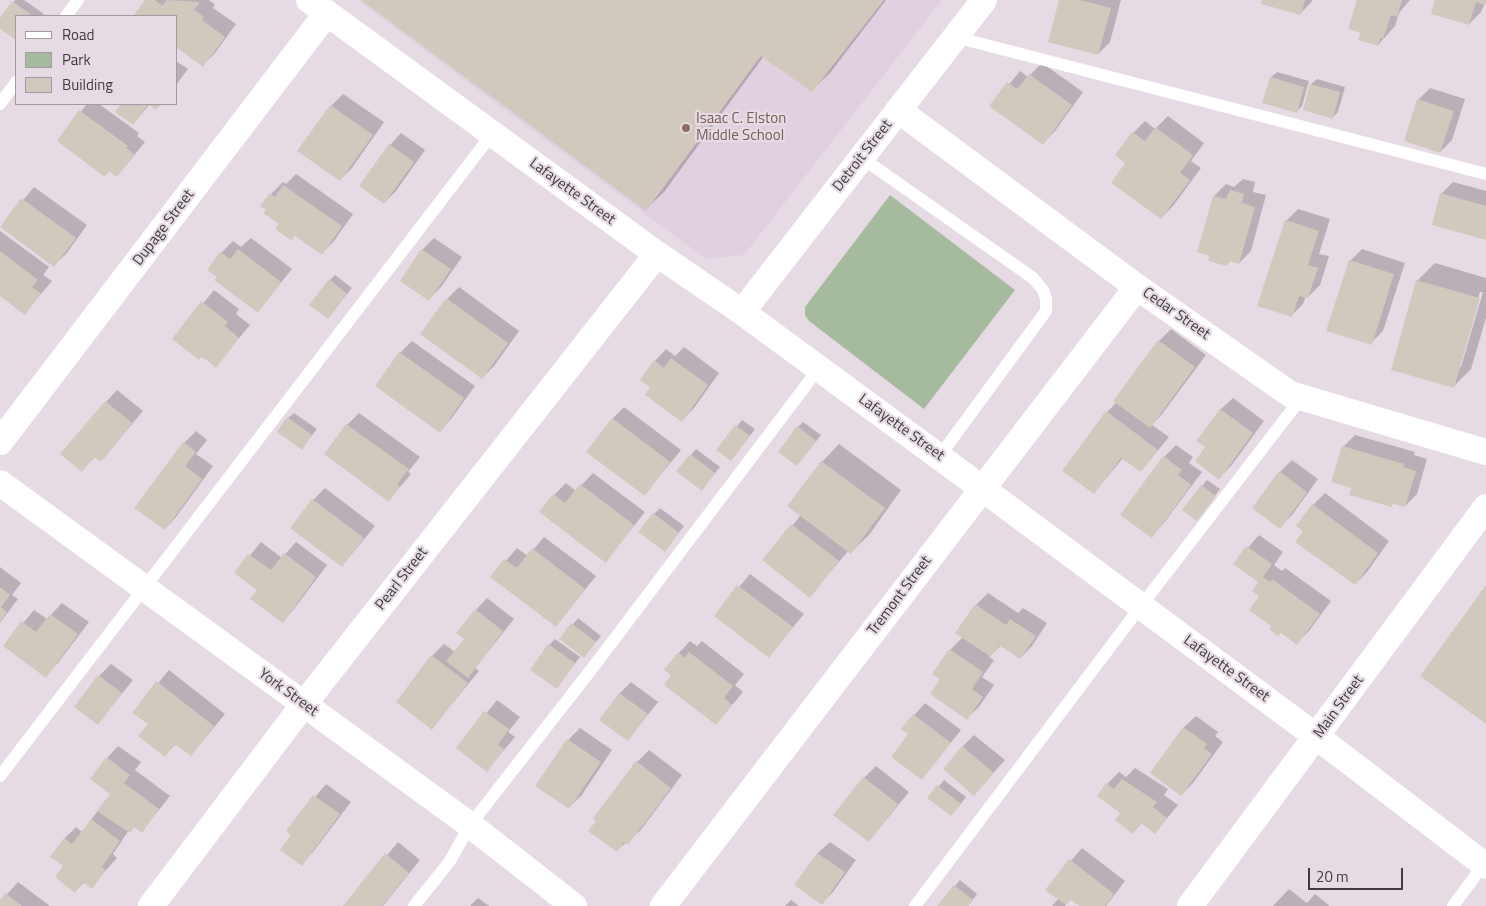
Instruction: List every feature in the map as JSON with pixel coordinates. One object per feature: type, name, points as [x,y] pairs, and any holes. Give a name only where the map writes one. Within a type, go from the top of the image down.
[{"type":"street","name":"Detroit Street","points":[[742,312],[984,0]]},
{"type":"street","name":"Lafayette Street","points":[[318,7],[657,254],[819,368],[1317,737],[1485,865]]},
{"type":"street","name":"Dupage Street","points":[[0,442],[318,7]]},
{"type":"street","name":"Cedar Street","points":[[898,110],[1137,287],[1290,394],[1486,452]]},
{"type":"street","name":"Pearl Street","points":[[151,906],[304,704],[657,254]]},
{"type":"street","name":"Tremont Street","points":[[663,906],[1137,287]]},
{"type":"street","name":"York Street","points":[[0,483],[470,825],[574,906]]},
{"type":"street","name":"Main Street","points":[[1190,906],[1486,507]]},
{"type":"lane","points":[[67,15],[78,0]]},
{"type":"lane","points":[[955,37],[1486,174]]},
{"type":"lane","points":[[0,104],[15,83]]},
{"type":"lane","points":[[0,776],[492,134]]},
{"type":"lane","points":[[862,158],[1033,278],[1043,290],[1046,299],[1046,311],[939,457]]},
{"type":"lane","points":[[414,906],[450,861],[470,825],[594,666],[819,368]]},
{"type":"lane","points":[[915,906],[1141,606],[1302,398]]},
{"type":"lane","points":[[1453,906],[1485,865]]},
{"type":"shaded area","name":"Isaac C. Elston Middle School","points":[[357,0],[942,0],[744,255],[706,259]]},
{"type":"green space","points":[[890,195],[1015,290],[924,409],[809,321],[805,315],[805,307]]},
{"type":"building","points":[[145,0],[155,0],[162,6],[167,0],[200,2],[194,10],[204,17],[202,20],[225,37],[203,67],[178,48],[178,15],[134,15]]},
{"type":"building","name":"Isaac C. Elston Middle School","points":[[361,0],[884,0],[812,92],[761,56],[646,211]]},
{"type":"building","points":[[1059,0],[1080,0],[1111,8],[1098,55],[1048,42]]},
{"type":"building","points":[[1262,0],[1305,0],[1301,15],[1261,4]]},
{"type":"building","points":[[1357,0],[1402,0],[1397,17],[1391,15],[1383,39],[1380,38],[1378,46],[1358,40],[1361,33],[1348,29]]},
{"type":"building","points":[[1435,0],[1486,0],[1484,5],[1476,2],[1469,25],[1431,14]]},
{"type":"building","points":[[12,1],[32,15],[15,15],[15,39],[0,29],[0,18]]},
{"type":"building","points":[[1029,74],[1072,105],[1043,145],[989,106],[1007,82],[1017,89]]},
{"type":"building","points":[[1270,77],[1304,87],[1297,113],[1262,103]]},
{"type":"building","points":[[1310,84],[1340,92],[1333,119],[1303,110]]},
{"type":"building","points":[[1417,99],[1454,111],[1440,153],[1404,141]]},
{"type":"building","points":[[120,105],[147,105],[133,125],[115,112]]},
{"type":"building","points":[[149,105],[160,105],[156,110]]},
{"type":"building","points":[[330,105],[373,135],[340,181],[297,151]]},
{"type":"building","points":[[79,110],[128,146],[126,148],[134,154],[117,177],[109,171],[105,177],[57,141]]},
{"type":"building","points":[[1155,127],[1193,155],[1180,173],[1190,180],[1161,219],[1111,183],[1125,163],[1115,155],[1132,132],[1145,141]]},
{"type":"building","points":[[389,144],[414,162],[384,204],[359,186]]},
{"type":"building","points":[[283,185],[342,226],[322,255],[295,236],[292,241],[275,229],[279,224],[263,213],[266,210],[260,206],[270,193],[275,197]]},
{"type":"building","points":[[1230,190],[1244,194],[1242,203],[1255,207],[1239,264],[1228,261],[1227,266],[1208,261],[1209,256],[1197,252],[1213,196],[1226,199]]},
{"type":"building","points":[[1440,193],[1486,206],[1486,240],[1432,225]]},
{"type":"building","points":[[21,198],[76,238],[54,267],[0,227]]},
{"type":"building","points":[[1285,220],[1319,231],[1308,265],[1318,268],[1308,298],[1299,296],[1292,317],[1257,306]]},
{"type":"building","points":[[238,249],[281,282],[258,313],[214,280],[217,277],[207,270],[220,252],[230,259]]},
{"type":"building","points":[[421,249],[451,269],[429,301],[400,281]]},
{"type":"building","points":[[0,251],[38,280],[32,287],[41,293],[25,315],[0,296]]},
{"type":"building","points":[[1349,260],[1394,274],[1372,345],[1326,331]]},
{"type":"building","points":[[329,279],[347,294],[328,319],[309,305]]},
{"type":"building","points":[[1416,280],[1480,298],[1454,388],[1391,370]]},
{"type":"building","points":[[446,298],[508,343],[482,379],[420,334]]},
{"type":"building","points":[[201,301],[228,322],[225,326],[239,338],[216,368],[202,356],[199,360],[172,339]]},
{"type":"building","points":[[1158,340],[1195,367],[1150,428],[1113,401]]},
{"type":"building","points":[[399,352],[464,398],[440,433],[375,386]]},
{"type":"building","points":[[671,358],[708,385],[682,422],[645,395],[650,387],[640,380],[654,360],[664,368]]},
{"type":"building","points":[[105,401],[132,423],[101,462],[94,457],[82,472],[60,454]]},
{"type":"building","points":[[1220,409],[1253,433],[1219,480],[1195,461],[1205,447],[1196,441]]},
{"type":"building","points":[[1106,411],[1158,450],[1141,472],[1121,458],[1094,494],[1062,471]]},
{"type":"building","points":[[287,417],[312,435],[302,450],[277,432]]},
{"type":"building","points":[[612,418],[670,462],[645,496],[586,452]]},
{"type":"building","points":[[346,424],[409,469],[397,484],[400,486],[389,502],[324,454]]},
{"type":"building","points":[[735,425],[750,436],[731,461],[716,450]]},
{"type":"building","points":[[797,426],[816,441],[797,466],[778,452]]},
{"type":"building","points":[[183,442],[196,452],[185,466],[202,479],[165,530],[134,508]]},
{"type":"building","points":[[1342,446],[1404,464],[1403,467],[1416,471],[1405,507],[1393,504],[1392,507],[1349,495],[1351,488],[1331,482]]},
{"type":"building","points":[[690,454],[715,473],[702,491],[676,471]]},
{"type":"building","points":[[1163,456],[1182,470],[1178,475],[1191,485],[1152,538],[1120,515]]},
{"type":"building","points":[[821,461],[885,508],[851,554],[787,506]]},
{"type":"building","points":[[1279,471],[1307,492],[1280,529],[1252,508]]},
{"type":"building","points":[[580,484],[634,525],[606,563],[539,512],[553,494],[565,503]]},
{"type":"building","points":[[1201,485],[1216,496],[1197,521],[1182,510]]},
{"type":"building","points":[[312,499],[364,538],[342,567],[290,528]]},
{"type":"building","points":[[1312,504],[1378,553],[1355,585],[1295,542],[1303,531],[1296,526]]},
{"type":"building","points":[[653,513],[679,533],[665,552],[638,532]]},
{"type":"building","points":[[791,524],[839,561],[810,598],[762,560]]},
{"type":"building","points":[[1246,546],[1272,564],[1263,577],[1270,582],[1272,579],[1320,614],[1297,645],[1281,633],[1278,636],[1269,629],[1271,626],[1249,610],[1259,596],[1252,591],[1258,582],[1233,564]]},
{"type":"building","points":[[532,548],[585,589],[556,627],[490,577],[504,559],[517,568]]},
{"type":"building","points":[[284,553],[316,577],[283,623],[250,599],[257,590],[234,573],[248,554],[271,570]]},
{"type":"building","points":[[737,585],[793,627],[769,658],[714,616]]},
{"type":"building","points":[[1486,585],[1486,724],[1420,676]]},
{"type":"building","points":[[0,587],[10,595],[1,607],[7,612],[0,622]]},
{"type":"building","points":[[975,604],[1006,625],[1010,619],[1036,636],[1020,659],[999,645],[991,657],[955,633]]},
{"type":"building","points":[[475,609],[503,631],[468,678],[446,661],[464,639],[456,633]]},
{"type":"building","points":[[50,614],[78,634],[46,678],[3,646],[21,621],[36,632]]},
{"type":"building","points":[[571,623],[596,642],[584,658],[559,639]]},
{"type":"building","points":[[548,644],[575,663],[557,689],[530,670]]},
{"type":"building","points":[[949,649],[983,672],[972,689],[983,697],[967,720],[930,694],[940,679],[932,674]]},
{"type":"building","points":[[678,652],[685,658],[689,652],[733,686],[724,698],[732,705],[716,725],[664,685],[671,675],[664,670]]},
{"type":"building","points":[[431,655],[468,683],[432,730],[396,702]]},
{"type":"building","points":[[98,675],[122,693],[98,725],[74,707]]},
{"type":"building","points":[[156,681],[214,726],[191,756],[175,744],[165,757],[138,736],[148,724],[132,713]]},
{"type":"building","points":[[619,693],[648,714],[628,741],[599,720]]},
{"type":"building","points":[[484,711],[509,729],[498,745],[504,749],[487,772],[456,748]]},
{"type":"building","points":[[913,714],[951,743],[922,780],[891,757],[908,734],[901,729]]},
{"type":"building","points":[[1183,727],[1207,744],[1204,748],[1212,754],[1181,796],[1150,773]]},
{"type":"building","points":[[567,739],[601,762],[569,809],[535,786]]},
{"type":"building","points":[[962,746],[994,773],[974,796],[943,769]]},
{"type":"building","points":[[106,757],[130,775],[124,783],[159,809],[142,833],[134,827],[130,833],[97,811],[110,794],[90,779]]},
{"type":"building","points":[[636,761],[671,788],[628,845],[624,842],[617,852],[588,831],[596,821],[593,818]]},
{"type":"building","points":[[863,777],[898,804],[869,842],[833,815]]},
{"type":"building","points":[[1122,779],[1157,802],[1153,807],[1167,818],[1155,834],[1141,823],[1133,834],[1115,820],[1120,813],[1097,796],[1106,783],[1114,789]]},
{"type":"building","points":[[937,785],[961,804],[951,816],[927,798]]},
{"type":"building","points":[[313,795],[340,814],[302,866],[280,850],[291,835],[286,831]]},
{"type":"building","points":[[91,819],[120,841],[102,867],[106,870],[92,889],[83,882],[75,893],[55,877],[63,866],[50,857],[64,838],[72,844]]},
{"type":"building","points":[[385,853],[409,873],[382,906],[343,906]]},
{"type":"building","points":[[817,853],[845,872],[822,905],[794,885]]},
{"type":"building","points":[[1069,859],[1114,894],[1105,906],[1079,906],[1071,900],[1066,905],[1045,890]]},
{"type":"building","points":[[954,885],[973,900],[968,906],[937,906]]},
{"type":"building","points":[[5,893],[22,906],[0,906],[0,900]]},
{"type":"place","name":"Isaac C. Elston Middle School","points":[[686,128]]}]
